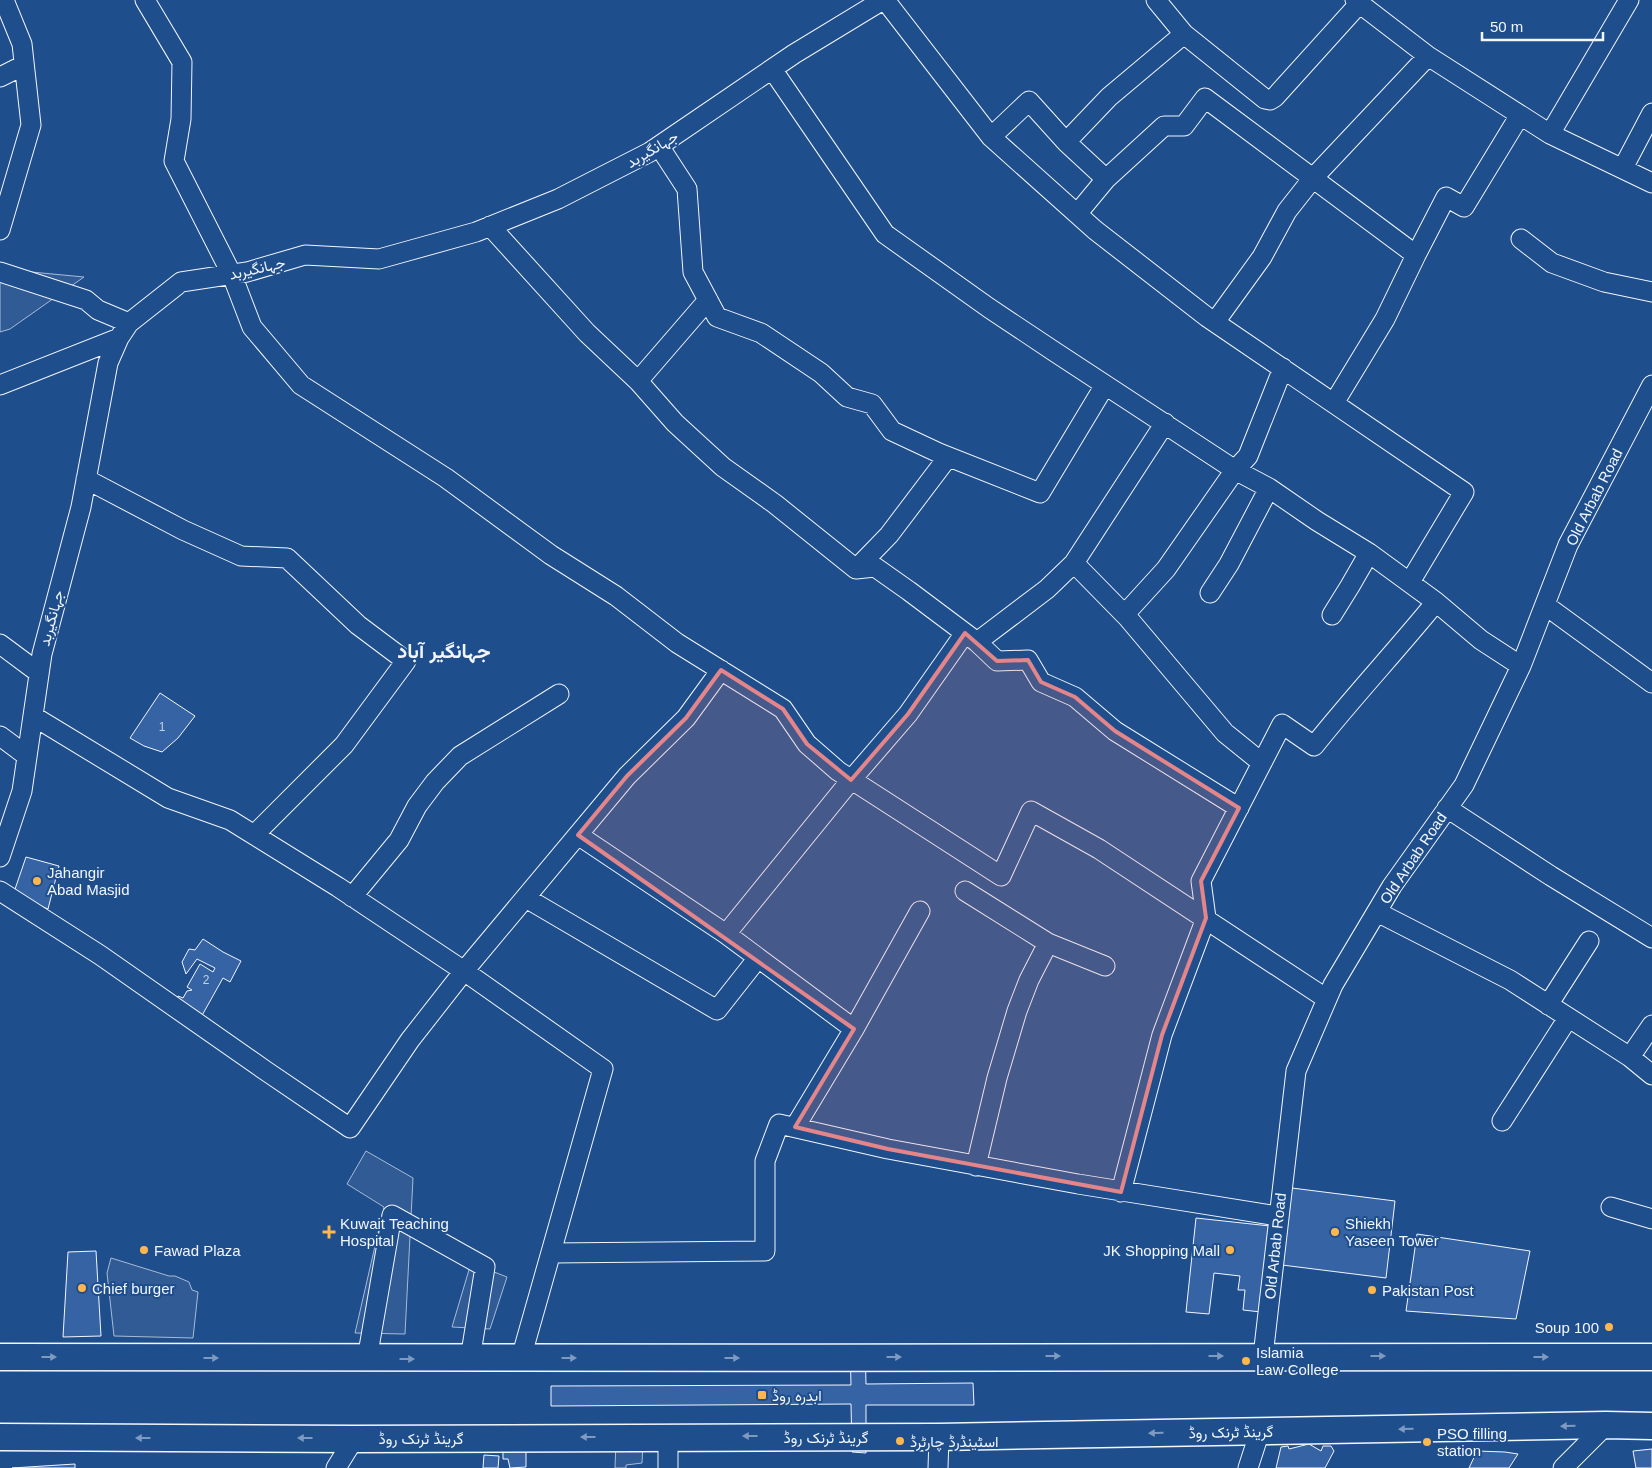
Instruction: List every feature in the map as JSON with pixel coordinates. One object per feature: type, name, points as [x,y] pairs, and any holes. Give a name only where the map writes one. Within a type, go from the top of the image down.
[{"type":"highway","points":[[0,1357],[367,1359],[1263,1356],[1652,1357]]},
{"type":"highway","name":"گرینڈ ٹرنک روڈ","points":[[0,1438],[939,1437],[1606,1425],[1652,1426]]},
{"type":"street","points":[[0,230],[31,125],[22,44],[4,0]]},
{"type":"street","points":[[145,0],[182,62],[181,119],[174,161],[232,275],[252,327],[301,385],[446,478],[551,555],[616,596],[678,643],[783,709],[807,744],[838,771],[1001,876],[1031,811],[1099,849],[1327,999]]},
{"type":"street","points":[[884,0],[991,137],[1095,230],[1215,322],[1464,492],[1410,582]]},
{"type":"street","name":"جہانگیربد","points":[[0,857],[5,822],[22,791],[42,654],[80,507],[108,363],[124,331],[181,282],[247,272],[305,255],[379,259],[476,232],[558,199],[659,146],[794,54],[884,0]]},
{"type":"street","points":[[1156,0],[1184,34],[1264,99],[1270,100],[1275,97],[1357,2],[1428,56],[1550,134],[1652,183]]},
{"type":"street","points":[[1550,134],[1629,0]]},
{"type":"street","points":[[1066,142],[1109,97],[1184,34]]},
{"type":"street","points":[[1215,322],[1262,257],[1287,211],[1313,178],[1428,56]]},
{"type":"street","points":[[0,77],[24,65]]},
{"type":"street","points":[[772,69],[885,234],[989,308],[1235,470],[1270,488],[1317,521],[1369,553],[1436,602],[1480,640],[1521,666]]},
{"type":"street","points":[[1077,214],[1106,179],[1164,126],[1184,126],[1205,98],[1416,255]]},
{"type":"street","points":[[991,137],[1029,101],[1066,142],[1106,179]]},
{"type":"street","points":[[1623,168],[1652,113]]},
{"type":"street","points":[[1334,402],[1385,319],[1446,197],[1464,207],[1520,115]]},
{"type":"street","points":[[659,146],[687,189],[693,272],[717,317],[761,332],[821,372],[847,398],[872,404],[892,431],[948,457],[1040,493],[1105,384]]},
{"type":"street","points":[[490,226],[587,333],[638,381],[676,423],[723,468],[775,504],[856,569],[875,567],[971,637],[997,661],[1028,660],[1041,682],[1075,696],[1115,731],[1239,808]]},
{"type":"street","points":[[1521,239],[1552,262],[1604,282],[1652,292]]},
{"type":"street","points":[[0,272],[86,300],[124,331],[0,385]]},
{"type":"street","points":[[638,381],[708,300]]},
{"type":"street","points":[[1125,614],[1166,569],[1235,470],[1248,456],[1283,368]]},
{"type":"street","name":"Old Arbab Road","points":[[1263,1356],[1296,1072],[1333,985],[1392,886],[1464,785],[1521,666],[1568,545],[1652,386]]},
{"type":"street","points":[[726,934],[851,780],[971,637],[1047,589],[1074,563],[1165,423]]},
{"type":"street","points":[[856,569],[889,535],[948,457]]},
{"type":"street","points":[[86,479],[183,530],[241,556],[287,558],[358,624],[406,661],[344,746],[254,835]]},
{"type":"street","points":[[1210,593],[1229,564],[1270,488]]},
{"type":"street","points":[[1332,615],[1369,553]]},
{"type":"street","points":[[1074,563],[1125,614],[1225,733],[1262,763]]},
{"type":"street","points":[[1121,1192],[1162,1035],[1206,918],[1201,881],[1282,724],[1314,746],[1348,703],[1384,665],[1436,602]]},
{"type":"street","points":[[1545,605],[1652,683]]},
{"type":"street","points":[[0,644],[39,673]]},
{"type":"street","points":[[0,891],[100,955],[350,1128],[410,1040],[464,971],[628,776],[686,718],[721,670]]},
{"type":"street","points":[[352,897],[399,840],[417,806],[435,782],[460,756],[559,694]]},
{"type":"street","points":[[33,716],[168,798],[230,820],[464,971],[603,1069],[521,1358]]},
{"type":"street","points":[[0,736],[27,756]]},
{"type":"street","points":[[1447,808],[1551,876],[1652,938]]},
{"type":"street","points":[[578,835],[726,934],[854,1029]]},
{"type":"street","points":[[965,890],[1048,943],[1105,966]]},
{"type":"street","points":[[526,898],[717,1010],[758,958]]},
{"type":"street","points":[[796,1127],[854,1029],[920,911]]},
{"type":"street","points":[[1377,912],[1510,980],[1630,1057],[1652,1075]]},
{"type":"street","points":[[1548,1004],[1589,941]]},
{"type":"street","points":[[976,1166],[997,1078],[1017,1011],[1028,980],[1048,943]]},
{"type":"street","points":[[1502,1120],[1568,1018]]},
{"type":"street","points":[[1630,1057],[1652,1025]]},
{"type":"street","points":[[552,1252],[765,1251],[765,1161],[779,1124],[888,1149],[976,1166],[1121,1192],[1278,1216]]},
{"type":"street","points":[[1611,1207],[1652,1219]]},
{"type":"street","points":[[367,1359],[392,1215],[485,1268],[470,1358]]},
{"type":"street","points":[[1562,1468],[1606,1425]]},
{"type":"street","points":[[1248,1468],[1260,1431]]},
{"type":"street","points":[[668,1436],[668,1468]]},
{"type":"street","points":[[938,1468],[939,1437]]},
{"type":"street","points":[[336,1468],[354,1438]]},
{"type":"highlighted area","points":[[965,633],[997,661],[1028,660],[1041,682],[1075,697],[1115,731],[1239,808],[1201,881],[1206,918],[1162,1035],[1121,1192],[888,1149],[795,1127],[854,1029],[578,835],[627,776],[686,718],[721,670],[783,709],[807,744],[851,780],[908,714]]},
{"type":"shaded area","points":[[0,269],[84,277],[10,329],[0,332]]},
{"type":"shaded area","points":[[366,1151],[413,1178],[405,1334],[355,1333],[384,1207],[347,1184]]},
{"type":"shaded area","points":[[111,1258],[169,1276],[175,1276],[189,1282],[192,1290],[198,1292],[193,1338],[114,1336],[107,1273]]},
{"type":"shaded area","points":[[471,1263],[507,1277],[490,1329],[452,1327]]},
{"type":"shaded area","points":[[616,1440],[643,1443],[642,1463],[626,1465],[626,1468],[615,1468]]},
{"type":"building","points":[[160,693],[195,716],[178,738],[162,752],[144,746],[130,738]]},
{"type":"building","name":"Jahangir Abad Masjid","points":[[26,857],[59,866],[48,909],[13,895]]},
{"type":"building","points":[[203,939],[241,961],[230,982],[223,978],[200,1019],[172,1003],[178,996],[183,998],[187,991],[192,990],[187,987],[200,964],[213,972],[215,968],[197,959],[186,974],[182,962],[189,949],[195,950]]},
{"type":"building","name":"Shiekh Yaseen Tower","points":[[1284,1187],[1395,1201],[1386,1278],[1274,1264]]},
{"type":"building","name":"JK Shopping Mall","points":[[1196,1218],[1270,1226],[1261,1312],[1243,1310],[1245,1290],[1238,1290],[1240,1276],[1214,1273],[1209,1314],[1186,1312]]},
{"type":"building","points":[[1417,1234],[1530,1251],[1516,1319],[1406,1311]]},
{"type":"building","name":"Chief burger","points":[[96,1251],[101,1336],[63,1337],[68,1252]]},
{"type":"building","name":"ابدرہ روڈ","points":[[865,1345],[866,1384],[973,1383],[974,1405],[866,1405],[866,1453],[852,1452],[851,1404],[551,1406],[551,1386],[851,1385],[850,1346]]},
{"type":"building","points":[[503,1444],[526,1444],[526,1467],[510,1468],[508,1459],[503,1459]]},
{"type":"building","points":[[1309,1444],[1321,1451],[1323,1446],[1331,1446],[1334,1451],[1325,1468],[1276,1468],[1281,1447],[1288,1446],[1289,1449]]},
{"type":"building","points":[[1652,1449],[1652,1468],[1636,1468],[1633,1451]]},
{"type":"building","points":[[1477,1451],[1518,1454],[1509,1468],[1469,1468]]},
{"type":"building","points":[[484,1455],[499,1456],[498,1468],[483,1468]]},
{"type":"building","points":[[75,1464],[75,1468],[12,1468]]},
{"type":"place","name":"Jahangir Abad Masjid","points":[[37,881]]},
{"type":"place","name":"Kuwait Teaching Hospital","points":[[329,1232]]},
{"type":"place","name":"Shiekh Yaseen Tower","points":[[1335,1232]]},
{"type":"place","name":"Fawad Plaza","points":[[144,1250]]},
{"type":"place","name":"JK Shopping Mall","points":[[1230,1250]]},
{"type":"place","name":"Chief burger","points":[[82,1288]]},
{"type":"place","name":"Pakistan Post","points":[[1372,1290]]},
{"type":"place","name":"Soup 100","points":[[1609,1327]]},
{"type":"place","name":"Islamia Law College","points":[[1246,1361]]},
{"type":"place","name":"ابدرہ روڈ","points":[[762,1395]]},
{"type":"place","name":"اسٹینڈرڈ چارٹرڈ","points":[[900,1441]]},
{"type":"place","name":"PSO filling station","points":[[1427,1442]]},
{"type":"district","name":"جہانگیر آباد","points":[[444,651]]}]
